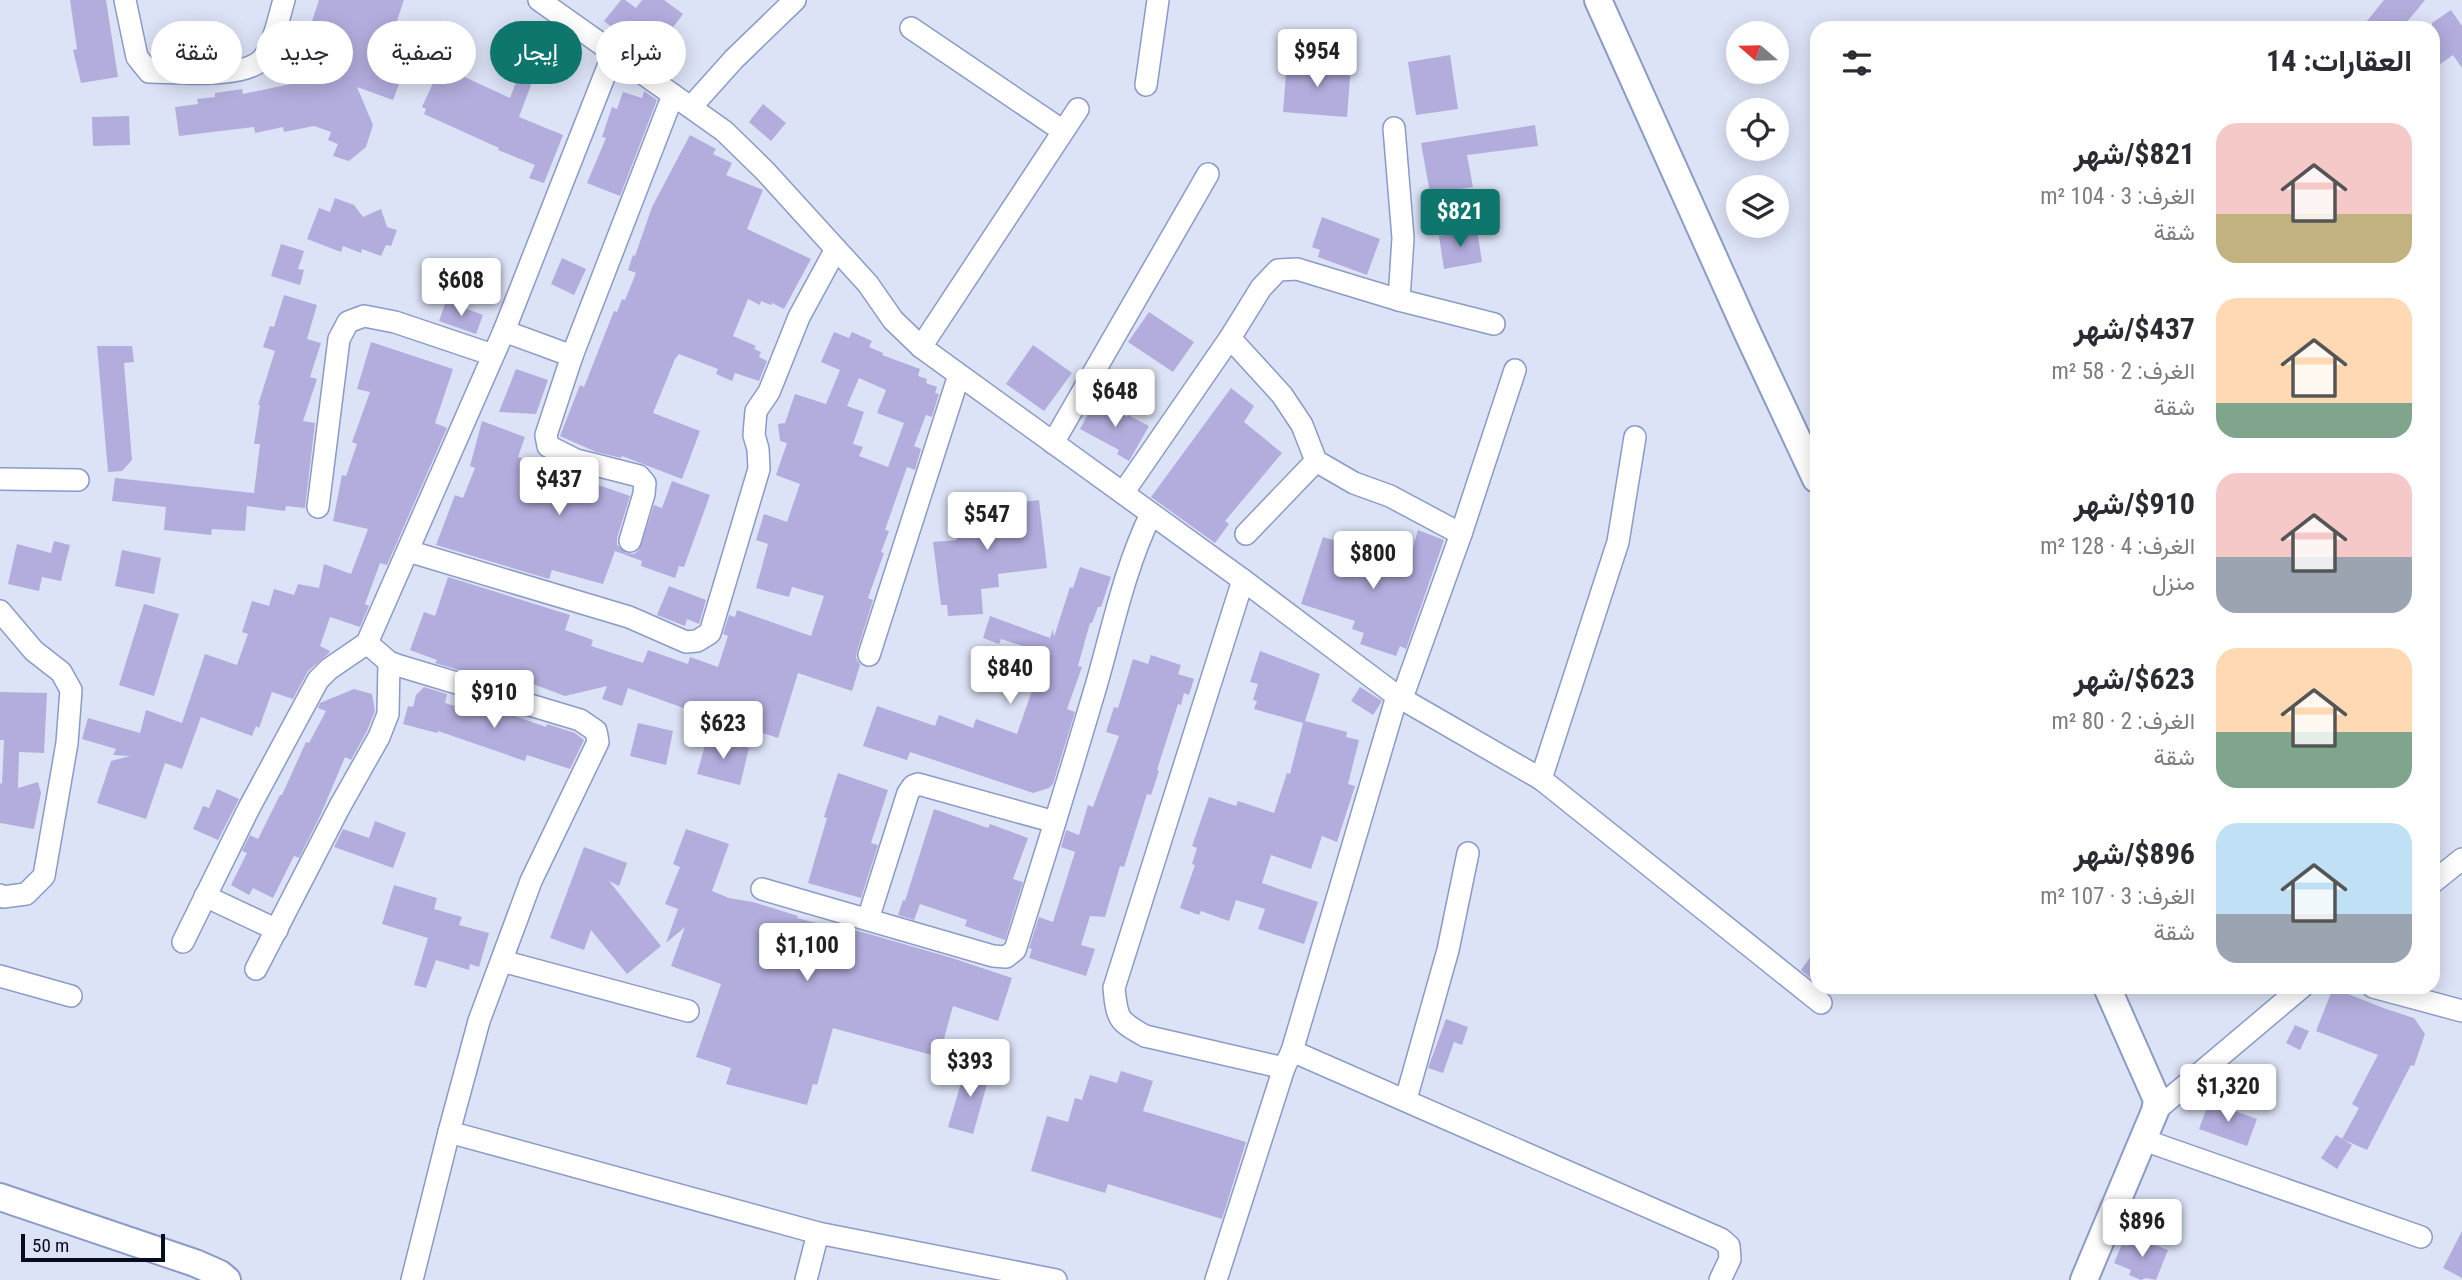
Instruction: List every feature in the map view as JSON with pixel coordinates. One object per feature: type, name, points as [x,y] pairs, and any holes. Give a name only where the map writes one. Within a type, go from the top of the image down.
[{"type":"street","points":[[125,0],[137,57],[149,72],[174,72],[238,71],[258,64],[266,55],[284,0]]},
{"type":"street","points":[[539,0],[596,42]]},
{"type":"street","points":[[630,541],[645,483],[639,476],[576,460],[548,446],[546,435],[572,356],[682,101],[734,59],[795,0]]},
{"type":"street","points":[[1146,85],[1158,0]]},
{"type":"street","points":[[1598,0],[1810,467]]},
{"type":"street","points":[[911,28],[1063,131]]},
{"type":"street","points":[[183,942],[249,808],[318,680],[329,669],[367,643],[504,331],[601,84]]},
{"type":"street","points":[[657,84],[724,131],[765,171],[867,284],[893,320],[920,347],[1400,697],[1541,779],[1821,1003]]},
{"type":"street","points":[[920,347],[1078,109]]},
{"type":"street","points":[[1394,128],[1404,238],[1399,300]]},
{"type":"street","points":[[1053,443],[1208,174]]},
{"type":"street","points":[[408,551],[629,617],[686,642],[697,641],[710,633],[759,469],[754,435],[756,411],[769,392],[799,317],[836,248]]},
{"type":"street","points":[[1123,493],[1230,338],[1261,288],[1278,270],[1297,269],[1399,300],[1494,324]]},
{"type":"street","points":[[318,508],[338,339],[348,322],[364,316],[385,320],[493,355]]},
{"type":"street","points":[[504,331],[572,356]]},
{"type":"street","points":[[1230,338],[1282,395],[1302,425],[1315,461],[1354,483],[1390,496],[1461,534]]},
{"type":"street","points":[[1220,1279],[1400,697],[1461,534],[1515,370]]},
{"type":"street","points":[[869,655],[959,375]]},
{"type":"street","points":[[1541,779],[1618,542],[1635,437]]},
{"type":"street","points":[[1246,534],[1315,461]]},
{"type":"street","points":[[0,478],[78,480]]},
{"type":"street","points":[[762,889],[993,956],[1006,957],[1015,950],[1128,569],[1152,514]]},
{"type":"street","points":[[1243,580],[1114,988],[1116,1013],[1128,1026],[1145,1036],[1288,1059],[1406,1099],[1721,1239],[1730,1246],[1730,1259],[1720,1280]]},
{"type":"street","points":[[0,611],[34,651],[61,672],[71,690],[67,743],[44,876],[26,894],[3,897],[0,895]]},
{"type":"street","points":[[367,643],[389,662],[580,720],[596,731],[598,742],[531,881],[480,1021],[412,1280]]},
{"type":"street","points":[[256,969],[340,806],[379,737],[388,714],[389,662]]},
{"type":"street","points":[[868,919],[908,793],[913,786],[918,785],[1055,822]]},
{"type":"street","points":[[1406,1099],[1448,950],[1468,853]]},
{"type":"street","points":[[2440,877],[2462,859]]},
{"type":"street","points":[[205,896],[276,930]]},
{"type":"street","points":[[502,961],[688,1011]]},
{"type":"street","points":[[0,976],[71,996]]},
{"type":"street","points":[[2084,1280],[2155,1111],[2157,1100],[2110,994]]},
{"type":"street","points":[[2155,1111],[2294,994]]},
{"type":"street","points":[[2399,994],[2462,1011]]},
{"type":"street","points":[[449,1132],[818,1233],[1056,1280]]},
{"type":"street","points":[[2141,1139],[2421,1237]]},
{"type":"street","points":[[0,1197],[195,1263],[228,1278]]},
{"type":"street","points":[[806,1280],[818,1233]]},
{"type":"building","points":[[70,0],[106,0],[118,77],[81,83],[73,50],[77,49]]},
{"type":"building","points":[[319,0],[404,0],[397,21],[367,21],[367,84],[399,84],[393,100],[357,87],[373,125],[366,147],[349,161],[333,156],[338,144],[328,140],[331,132],[314,126],[284,132],[283,127],[255,133],[254,127],[179,136],[175,107],[198,104],[197,99],[215,97],[215,93],[242,89],[243,94],[291,84],[353,84],[353,21],[312,21]]},
{"type":"building","points":[[621,0],[636,8],[642,0],[664,0],[683,14],[678,21],[604,21]]},
{"type":"building","points":[[2384,0],[2425,0],[2408,21],[2367,21]]},
{"type":"building","points":[[2451,10],[2462,26],[2462,68],[2453,55],[2440,64],[2440,21],[2435,21]]},
{"type":"building","points":[[1450,55],[1458,109],[1416,115],[1408,62]]},
{"type":"building","points":[[1287,61],[1351,65],[1347,117],[1283,112]]},
{"type":"building","points":[[476,82],[510,98],[515,84],[531,84],[519,117],[563,135],[544,183],[529,178],[535,165],[424,114],[426,109],[422,107],[433,84]]},
{"type":"building","points":[[644,91],[657,100],[620,196],[587,183],[606,138],[602,137],[612,107],[617,109],[623,92],[642,98]]},
{"type":"building","points":[[763,104],[786,123],[771,141],[749,122]]},
{"type":"building","points":[[129,116],[130,145],[93,146],[92,117]]},
{"type":"building","points":[[1535,125],[1538,146],[1467,155],[1473,187],[1430,193],[1421,143]]},
{"type":"building","points":[[690,135],[716,149],[713,154],[732,163],[726,175],[763,190],[747,229],[811,259],[784,309],[761,301],[760,305],[748,299],[733,336],[756,346],[754,349],[761,352],[759,357],[767,361],[759,381],[735,373],[732,381],[716,374],[718,369],[679,354],[675,359],[653,413],[700,431],[682,479],[622,456],[621,458],[596,452],[560,436],[580,385],[584,387],[614,311],[617,312],[622,299],[625,300],[636,273],[628,270],[652,207]]},
{"type":"building","points":[[335,198],[354,205],[363,217],[381,209],[387,227],[397,230],[391,246],[386,245],[381,256],[362,249],[361,253],[343,246],[341,252],[307,239],[319,208],[330,212]]},
{"type":"building","points":[[1322,217],[1380,239],[1367,275],[1318,257],[1320,250],[1312,247]]},
{"type":"building","points":[[1477,229],[1482,262],[1444,269],[1439,236]]},
{"type":"building","points":[[281,244],[304,251],[298,269],[304,270],[300,285],[271,276]]},
{"type":"building","points":[[562,258],[586,269],[574,295],[551,284]]},
{"type":"building","points":[[284,295],[317,305],[307,339],[321,343],[310,377],[317,379],[303,421],[315,423],[305,508],[286,506],[285,511],[247,506],[245,531],[212,529],[211,535],[164,530],[166,507],[112,501],[115,478],[254,493],[260,444],[254,444],[258,405],[275,351],[263,347],[270,326],[274,327]]},
{"type":"building","points":[[446,301],[483,315],[476,334],[439,321]]},
{"type":"building","points":[[1149,312],[1194,342],[1173,372],[1128,342]]},
{"type":"building","points":[[834,332],[849,338],[852,332],[872,341],[869,347],[883,353],[882,355],[920,369],[918,376],[937,387],[935,393],[939,394],[932,417],[926,415],[914,446],[921,449],[915,470],[907,467],[885,530],[889,531],[868,598],[873,600],[857,651],[856,658],[860,665],[852,691],[798,673],[778,738],[754,730],[753,733],[628,688],[622,706],[602,699],[607,686],[565,696],[533,684],[531,690],[483,674],[482,677],[435,663],[437,660],[410,650],[424,612],[435,616],[448,577],[570,615],[565,630],[593,640],[591,646],[643,663],[648,650],[688,664],[690,657],[718,667],[728,636],[723,634],[729,615],[735,617],[737,610],[811,636],[824,596],[792,587],[789,597],[756,588],[768,544],[756,540],[764,514],[787,522],[800,484],[776,475],[787,443],[780,441],[778,424],[785,423],[795,394],[826,404],[840,370],[821,362]],"holes":[[[859,378],[886,390],[877,413],[904,423],[888,467],[859,456],[863,447],[853,444],[864,412],[847,406]]]},
{"type":"building","points":[[371,342],[453,369],[435,423],[447,428],[387,565],[380,563],[365,604],[369,606],[360,627],[330,617],[320,646],[330,651],[329,653],[308,671],[293,699],[272,692],[259,728],[256,726],[252,736],[201,717],[182,769],[165,763],[146,819],[97,803],[111,761],[130,756],[113,755],[116,749],[82,739],[88,718],[140,733],[146,710],[182,723],[205,654],[237,665],[248,634],[242,632],[252,601],[269,606],[274,589],[294,595],[298,584],[319,588],[324,564],[351,574],[368,529],[333,521],[342,475],[346,476],[357,444],[352,442],[370,392],[357,389]]},
{"type":"building","points":[[1033,345],[1072,373],[1044,411],[1006,384]]},
{"type":"building","points":[[97,346],[132,346],[134,362],[124,363],[132,460],[122,471],[108,472]]},
{"type":"building","points":[[516,369],[548,380],[536,414],[499,412]]},
{"type":"building","points":[[1231,388],[1254,406],[1244,422],[1282,453],[1225,521],[1229,524],[1215,543],[1151,497]]},
{"type":"building","points":[[1096,400],[1149,426],[1129,461],[1117,454],[1119,450],[1080,429]]},
{"type":"building","points":[[482,421],[525,437],[518,457],[630,496],[617,538],[617,545],[626,553],[634,554],[639,550],[654,505],[662,508],[672,481],[710,495],[684,567],[679,566],[675,578],[641,566],[642,561],[615,551],[603,584],[552,570],[549,579],[436,545],[455,495],[463,498],[475,468],[470,466]]},
{"type":"building","points":[[1039,500],[1047,568],[998,574],[999,587],[981,589],[983,614],[948,616],[947,605],[941,605],[933,542],[957,540],[954,506],[998,505]]},
{"type":"building","points":[[1418,530],[1444,540],[1406,649],[1400,646],[1396,656],[1360,644],[1364,633],[1352,629],[1355,621],[1301,604],[1323,537],[1362,549],[1358,560],[1399,573],[1401,567],[1407,569]]},
{"type":"building","points":[[54,541],[70,545],[61,581],[42,577],[39,591],[8,584],[17,544],[51,553]]},
{"type":"building","points":[[122,550],[161,558],[154,594],[115,586]]},
{"type":"building","points":[[1080,567],[1111,577],[1101,607],[1098,607],[1090,623],[1078,666],[1082,667],[1067,709],[1075,712],[1053,784],[1049,788],[1033,793],[910,752],[907,760],[863,746],[877,706],[935,726],[939,715],[973,728],[976,719],[1017,734],[1045,653],[1001,639],[999,644],[983,638],[990,616],[1050,638],[1053,629],[1054,637],[1070,587],[1073,588]]},
{"type":"building","points":[[669,586],[706,600],[699,624],[687,619],[685,626],[657,615]]},
{"type":"building","points":[[144,604],[179,614],[154,696],[119,685]]},
{"type":"building","points":[[1260,651],[1320,674],[1305,721],[1347,732],[1346,737],[1359,740],[1348,784],[1355,786],[1337,842],[1322,836],[1311,869],[1271,855],[1262,883],[1318,902],[1304,944],[1258,929],[1265,909],[1236,900],[1229,921],[1201,911],[1199,915],[1180,908],[1195,865],[1192,864],[1197,848],[1192,846],[1209,797],[1236,806],[1238,801],[1274,813],[1287,773],[1290,774],[1303,723],[1254,709],[1257,701],[1253,700],[1258,684],[1250,682]]},
{"type":"building","points":[[1151,655],[1181,665],[1178,674],[1194,679],[1189,695],[1184,693],[1181,705],[1178,704],[1151,795],[1147,794],[1124,867],[1120,866],[1105,917],[1090,916],[1081,945],[1095,949],[1086,976],[1029,958],[1032,949],[1029,948],[1039,917],[1053,922],[1075,852],[1061,847],[1066,830],[1079,835],[1088,805],[1093,807],[1119,736],[1106,732],[1114,707],[1118,708],[1133,659],[1148,664]]},
{"type":"building","points":[[424,687],[447,694],[445,703],[472,711],[474,706],[501,715],[503,712],[546,727],[547,724],[575,733],[584,740],[570,769],[527,755],[525,761],[438,731],[437,733],[403,724],[408,706],[413,707],[416,695]]},
{"type":"building","points":[[1360,687],[1382,701],[1373,715],[1351,701]]},
{"type":"building","points":[[354,689],[372,694],[375,711],[351,760],[345,757],[299,858],[294,856],[273,898],[253,888],[249,895],[231,885],[247,853],[242,851],[250,835],[258,839],[306,742],[309,743],[326,711],[318,708],[320,703]]},
{"type":"building","points":[[0,692],[47,693],[44,753],[19,752],[18,788],[38,782],[41,793],[34,829],[0,823],[4,740],[0,740]]},
{"type":"building","points":[[638,723],[673,731],[666,765],[630,756]]},
{"type":"building","points":[[707,738],[749,748],[740,785],[697,774]]},
{"type":"building","points":[[838,773],[888,790],[871,843],[878,845],[861,898],[808,883]]},
{"type":"building","points":[[217,789],[239,799],[218,840],[193,829],[203,806],[209,808]]},
{"type":"building","points":[[934,809],[988,828],[990,824],[1028,838],[1013,879],[1023,882],[1005,940],[965,926],[967,920],[920,904],[914,920],[898,915],[903,900],[905,901]]},
{"type":"building","points":[[375,821],[406,833],[393,868],[334,847],[343,829],[369,838]]},
{"type":"building","points":[[686,829],[729,844],[712,891],[798,916],[797,918],[847,931],[847,928],[952,958],[1012,978],[998,1021],[953,1006],[939,1057],[833,1028],[817,1085],[813,1084],[807,1105],[726,1084],[731,1068],[696,1057],[721,984],[671,966],[685,927],[666,943],[678,909],[665,904],[680,867],[673,864]]},
{"type":"building","points":[[584,847],[627,863],[619,886],[609,881],[661,946],[627,974],[591,930],[584,950],[550,938]]},
{"type":"building","points":[[394,885],[437,898],[434,909],[462,917],[459,925],[489,933],[479,967],[470,964],[469,970],[436,960],[426,988],[414,985],[428,938],[382,924]]},
{"type":"building","points":[[1810,957],[1810,978],[1801,970]]},
{"type":"building","points":[[2331,994],[2348,994],[2414,1018],[2425,1034],[2414,1066],[2411,1065],[2367,1150],[2342,1139],[2359,1108],[2352,1104],[2378,1055],[2316,1031]]},
{"type":"building","points":[[1446,1019],[1468,1027],[1462,1045],[1454,1042],[1443,1073],[1428,1068]]},
{"type":"building","points":[[2295,1025],[2309,1031],[2300,1050],[2286,1043]]},
{"type":"building","points":[[967,1063],[991,1070],[973,1134],[948,1127]]},
{"type":"building","points":[[1121,1071],[1153,1081],[1143,1111],[1246,1142],[1222,1219],[1108,1184],[1105,1193],[1031,1171],[1047,1116],[1068,1122],[1075,1098],[1082,1100],[1090,1075],[1117,1083]]},
{"type":"building","points":[[2209,1102],[2257,1119],[2247,1146],[2199,1129]]},
{"type":"building","points":[[2336,1135],[2352,1145],[2337,1169],[2321,1158]]},
{"type":"building","points":[[2462,1231],[2462,1278],[2443,1268]]},
{"type":"building","points":[[2131,1236],[2168,1250],[2156,1280],[2141,1280],[2129,1275],[2131,1270],[2114,1263],[2122,1244],[2127,1246]]}]
